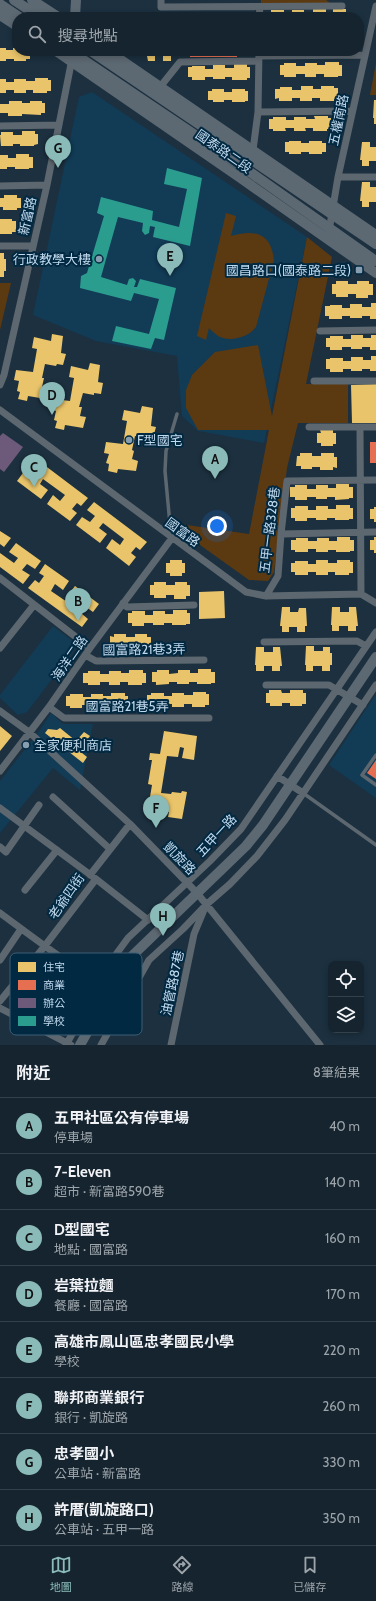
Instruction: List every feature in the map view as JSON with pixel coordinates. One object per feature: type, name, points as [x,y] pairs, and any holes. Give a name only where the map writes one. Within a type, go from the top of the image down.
[{"type":"street","points":[[14,0],[32,12]]},
{"type":"street","points":[[32,0],[50,12]]},
{"type":"street","points":[[76,0],[76,12]]},
{"type":"street","points":[[161,4],[260,7],[299,3],[342,6]]},
{"type":"street","points":[[0,4],[12,12]]},
{"type":"street","name":"五權南路","points":[[364,55],[376,6]]},
{"type":"street","points":[[260,7],[260,12]]},
{"type":"street","points":[[0,15],[12,23]]},
{"type":"street","name":"新富路","points":[[0,385],[4,375],[33,246],[59,125],[72,56]]},
{"type":"street","name":"國泰路二段","points":[[75,56],[245,175],[328,239],[376,273]]},
{"type":"street","name":"國泰路二段","points":[[98,56],[250,160],[376,235]]},
{"type":"street","name":"國泰路二段","points":[[115,56],[253,150],[376,244]]},
{"type":"street","points":[[160,87],[180,62],[259,56],[258,112],[253,150],[245,175]]},
{"type":"street","name":"五權南路","points":[[328,239],[338,177],[364,56]]},
{"type":"street","points":[[258,112],[352,111]]},
{"type":"street","points":[[0,126],[59,125]]},
{"type":"street","name":"國泰路二段","points":[[245,175],[329,227],[376,261]]},
{"type":"street","points":[[338,177],[376,177]]},
{"type":"street","points":[[0,186],[46,185]]},
{"type":"street","points":[[0,246],[33,246]]},
{"type":"street","points":[[320,331],[376,330]]},
{"type":"street","points":[[314,381],[376,381]]},
{"type":"street","name":"國富路","points":[[0,410],[246,592],[266,596],[361,594]]},
{"type":"street","points":[[309,427],[376,427]]},
{"type":"street","points":[[360,427],[361,594],[376,603]]},
{"type":"street","name":"五甲一路328巷","points":[[266,596],[278,576],[287,481],[376,480]]},
{"type":"street","points":[[281,534],[376,532]]},
{"type":"street","name":"海洋二路","points":[[0,771],[49,707],[90,648],[172,538]]},
{"type":"street","points":[[2,583],[34,605],[90,648]]},
{"type":"street","points":[[123,603],[127,607],[194,606]]},
{"type":"street","points":[[1,644],[34,605]]},
{"type":"street","name":"五甲一路","points":[[117,953],[128,938],[187,883],[241,829],[376,632]]},
{"type":"street","points":[[264,642],[357,642],[366,646]]},
{"type":"street","name":"國富路21巷3弄","points":[[85,655],[96,662],[204,660]]},
{"type":"street","name":"五甲一路","points":[[136,953],[246,846],[263,825],[376,657]]},
{"type":"street","points":[[142,973],[149,960],[230,884],[257,856],[285,820],[376,685]]},
{"type":"street","points":[[266,686],[329,686],[363,704]]},
{"type":"street","name":"國富路21巷5弄","points":[[49,707],[64,718],[209,718]]},
{"type":"street","name":"凱旋路","points":[[0,711],[29,732],[130,824],[197,893],[320,1045]]},
{"type":"street","points":[[277,776],[303,793]]},
{"type":"street","points":[[53,797],[110,849]]},
{"type":"street","points":[[0,847],[6,852],[39,805]]},
{"type":"street","name":"老爺四街","points":[[0,808],[93,877],[39,953]]},
{"type":"street","points":[[130,824],[110,849],[93,877],[148,920]]},
{"type":"street","points":[[25,890],[57,850]]},
{"type":"street","name":"油管路87巷","points":[[171,1045],[194,934],[207,904]]},
{"type":"street","points":[[0,913],[53,953]]},
{"type":"street","points":[[0,960],[21,929]]},
{"type":"street","name":"老爺四街","points":[[0,1001],[10,989]]},
{"type":"street","points":[[0,1008],[10,1013]]},
{"type":"street","points":[[51,1035],[68,1044]]},
{"type":"street","name":"五甲一路","points":[[68,1044],[73,1035]]},
{"type":"street","name":"五甲一路","points":[[80,1045],[86,1035]]},
{"type":"street","points":[[101,1045],[107,1035]]},
{"type":"lane","points":[[172,538],[164,471],[166,451],[176,414]]},
{"type":"lane","points":[[376,755],[362,775],[376,785]]},
{"type":"lane","points":[[303,793],[376,845]]},
{"type":"shaded area","points":[[261,0],[326,0],[329,2],[328,5],[261,3]]},
{"type":"shaded area","points":[[376,63],[376,95],[370,95]]},
{"type":"shaded area","points":[[92,92],[307,237],[264,443],[198,431],[182,416],[177,356],[96,341],[33,315],[79,97]]},
{"type":"shaded area","points":[[226,213],[236,216],[231,236],[247,233],[260,235],[269,244],[274,260],[256,327],[253,331],[240,338],[229,339],[220,337],[209,328],[206,340],[197,336]]},
{"type":"shaded area","points":[[307,237],[332,257],[306,384],[348,384],[348,423],[298,423],[287,468],[274,572],[268,581],[249,580],[186,535],[180,524],[249,534],[269,430],[198,430],[186,408],[186,390],[192,375],[215,352],[258,345],[272,416]]},
{"type":"shaded area","points":[[0,283],[11,283],[0,330]]},
{"type":"shaded area","points":[[53,626],[74,642],[75,649],[27,712],[18,715],[0,698],[0,695]]},
{"type":"shaded area","points":[[376,694],[376,798],[329,765]]},
{"type":"shaded area","points":[[51,713],[63,724],[93,724],[80,790],[53,768],[0,833],[0,781],[40,730]]},
{"type":"building: 住宅","points":[[313,9],[326,9],[326,12],[313,12]]},
{"type":"building: 住宅","points":[[333,9],[346,9],[346,12],[333,12]]},
{"type":"building: 住宅","points":[[271,10],[284,10],[284,12],[271,12]]},
{"type":"building: 住宅","points":[[292,10],[304,10],[304,12],[292,12]]},
{"type":"building: 住宅","points":[[0,48],[12,50],[12,56],[30,56],[30,59],[26,59],[26,61],[6,59],[6,61],[0,61]]},
{"type":"building: 住宅","points":[[147,56],[155,56],[155,61],[148,61]]},
{"type":"building: 住宅","points":[[163,56],[171,56],[171,61],[163,61]]},
{"type":"building: 住宅","points":[[325,62],[339,62],[339,65],[342,65],[342,76],[324,77],[324,74],[316,74],[316,77],[305,77],[305,74],[296,74],[296,77],[284,77],[284,75],[280,75],[280,65],[284,65],[284,63],[296,63],[296,66],[305,66],[305,63],[325,65]]},
{"type":"building: 住宅","points":[[234,64],[247,64],[247,67],[250,67],[250,78],[247,78],[247,80],[232,80],[232,77],[225,77],[225,79],[213,79],[213,77],[205,77],[205,80],[192,80],[192,77],[188,77],[188,67],[205,66],[205,69],[213,69],[213,65],[225,65],[225,68],[234,68]]},
{"type":"building: 住宅","points":[[35,78],[48,78],[48,80],[51,80],[51,91],[47,91],[47,93],[33,93],[33,90],[26,90],[26,93],[14,93],[14,90],[6,90],[6,93],[0,93],[0,79],[6,79],[6,82],[14,82],[14,79],[35,81]]},
{"type":"building: 住宅","points":[[301,86],[313,86],[313,89],[321,89],[321,86],[334,86],[334,88],[338,88],[338,99],[334,99],[334,101],[320,101],[320,98],[312,98],[312,101],[300,101],[300,98],[292,98],[292,101],[279,101],[279,98],[275,99],[275,89],[280,89],[280,87],[292,87],[292,90],[301,90]]},
{"type":"building: 住宅","points":[[212,89],[224,89],[224,92],[232,92],[232,89],[245,89],[245,91],[248,91],[248,101],[232,102],[232,100],[224,100],[224,102],[213,102],[213,100],[208,100],[208,91],[212,91]]},
{"type":"building: 住宅","points":[[374,100],[376,100],[376,124],[374,124],[373,118]]},
{"type":"building: 住宅","points":[[9,101],[22,101],[22,103],[30,103],[30,101],[42,101],[42,103],[45,103],[45,113],[41,113],[41,115],[22,114],[22,116],[8,116],[8,113],[0,113],[0,104],[9,104]]},
{"type":"building: 住宅","points":[[314,116],[328,116],[328,118],[331,118],[331,129],[327,129],[327,131],[313,131],[313,128],[305,128],[306,131],[294,131],[294,128],[285,128],[286,131],[273,131],[273,129],[269,129],[269,119],[273,119],[273,117],[286,117],[286,120],[294,120],[294,117],[315,119]]},
{"type":"building: 住宅","points":[[22,131],[35,131],[35,134],[38,134],[38,144],[34,146],[20,146],[20,144],[13,144],[13,146],[1,146],[1,132],[13,132],[13,135],[22,135]]},
{"type":"building: 住宅","points":[[309,141],[322,141],[322,143],[326,143],[326,152],[322,152],[322,154],[309,154],[309,152],[301,152],[301,154],[289,154],[289,152],[285,152],[285,142],[309,143]]},
{"type":"building: 住宅","points":[[362,142],[370,142],[370,147],[376,147],[376,161],[369,161],[369,166],[362,166],[362,160],[360,160]]},
{"type":"building: 住宅","points":[[16,154],[29,154],[29,157],[33,157],[33,168],[15,169],[15,167],[7,167],[7,169],[0,169],[0,155],[8,155],[8,158],[16,158]]},
{"type":"building: 住宅","points":[[362,182],[370,182],[370,187],[376,187],[376,202],[369,202],[369,207],[362,207],[362,201],[360,201]]},
{"type":"building: 住宅","points":[[4,195],[17,195],[17,198],[21,198],[21,208],[17,208],[17,210],[3,210],[3,207],[0,207],[0,198],[4,198]]},
{"type":"building: 住宅","points":[[0,219],[12,219],[12,221],[16,221],[16,232],[12,232],[12,234],[0,234]]},
{"type":"building: 住宅","points":[[0,253],[4,253],[4,259],[6,259],[6,271],[4,271],[4,277],[0,277]]},
{"type":"building: 住宅","points":[[336,281],[348,281],[348,284],[357,284],[357,281],[369,281],[369,284],[373,284],[373,295],[368,295],[368,298],[356,298],[356,294],[348,294],[348,297],[336,297],[336,294],[332,294],[332,284],[336,284]]},
{"type":"building: 住宅","points":[[371,303],[376,303],[376,319],[370,319],[370,316],[350,318],[350,316],[342,316],[342,319],[329,319],[329,316],[325,316],[325,306],[342,305],[342,308],[350,308],[350,304],[362,304],[362,307],[371,307]]},
{"type":"building: 住宅","points":[[52,334],[63,336],[61,353],[66,354],[63,365],[57,364],[56,366],[45,364],[42,387],[48,388],[46,399],[28,396],[27,401],[18,399],[20,392],[17,391],[19,381],[14,380],[16,370],[33,372],[37,349],[32,348],[34,337],[51,341]]},
{"type":"building: 住宅","points":[[351,335],[363,335],[363,338],[371,338],[371,335],[376,335],[376,350],[370,350],[370,347],[351,349],[351,347],[342,347],[342,350],[330,350],[330,347],[326,347],[326,338],[330,338],[330,336],[343,336],[343,339],[351,339]]},
{"type":"building: 住宅","points":[[371,356],[376,356],[376,371],[370,371],[370,369],[351,371],[351,369],[343,369],[343,372],[330,372],[330,369],[326,369],[326,359],[343,358],[343,361],[351,361],[351,357],[363,357],[363,360],[371,360]]},
{"type":"building: 住宅","points":[[90,363],[100,365],[98,382],[103,383],[101,394],[94,393],[94,395],[83,393],[79,407],[82,407],[80,416],[86,417],[83,428],[65,425],[64,430],[55,428],[57,421],[54,420],[56,411],[51,409],[54,399],[70,401],[74,378],[69,377],[71,366],[88,370]]},
{"type":"building: 住宅","points":[[376,384],[376,423],[352,423],[351,385]]},
{"type":"building: 住宅","name":"F型國宅","points":[[142,406],[153,408],[151,426],[156,427],[153,438],[147,436],[146,439],[135,436],[132,459],[138,461],[136,471],[118,469],[117,473],[108,471],[109,464],[106,463],[109,454],[104,453],[106,442],[123,444],[127,421],[122,420],[124,410],[140,413]]},
{"type":"building: 住宅","points":[[320,430],[333,430],[333,433],[336,433],[336,444],[333,444],[333,446],[321,446],[321,443],[317,443],[317,433],[321,433]]},
{"type":"building: 住宅","points":[[300,453],[312,453],[312,456],[321,456],[321,453],[334,453],[334,457],[337,457],[337,468],[333,467],[333,470],[320,470],[320,467],[301,469],[301,466],[296,466],[297,456],[300,456]]},
{"type":"building: 住宅","points":[[35,458],[88,498],[81,506],[77,503],[72,509],[77,513],[70,521],[47,504],[53,495],[60,501],[65,495],[43,479],[40,484],[48,490],[41,499],[17,481],[23,473],[31,478],[35,472],[28,466]]},
{"type":"building: 住宅","points":[[336,484],[349,484],[349,487],[353,487],[353,498],[335,500],[335,497],[316,499],[316,497],[307,497],[307,500],[295,500],[295,497],[290,497],[290,487],[295,487],[295,485],[307,485],[307,489],[316,489],[316,485],[328,485],[328,488],[336,488]]},
{"type":"building: 住宅","points":[[94,502],[147,542],[140,550],[136,547],[131,553],[136,557],[129,566],[106,548],[112,539],[120,545],[124,539],[103,523],[99,528],[107,534],[100,543],[76,525],[82,517],[90,522],[95,516],[87,510]]},
{"type":"building: 住宅","points":[[336,505],[350,505],[350,508],[353,508],[353,519],[335,520],[335,518],[327,518],[327,520],[316,520],[316,518],[307,518],[307,521],[295,521],[295,518],[291,518],[291,508],[295,508],[295,506],[308,506],[308,510],[316,510],[316,506],[328,506],[328,509],[336,509]]},
{"type":"building: 住宅","points":[[374,507],[376,507],[376,522],[374,522],[374,519],[370,519],[370,509],[374,509]]},
{"type":"building: 住宅","points":[[0,531],[11,538],[4,547],[0,544]]},
{"type":"building: 住宅","points":[[337,537],[350,537],[350,540],[354,540],[354,551],[336,552],[336,550],[328,550],[328,552],[316,552],[316,549],[308,549],[308,552],[295,552],[295,550],[291,550],[291,540],[296,540],[296,538],[308,538],[308,541],[317,541],[317,538],[329,538],[329,541],[337,541]]},
{"type":"building: 住宅","points":[[374,537],[376,537],[376,553],[374,553],[374,550],[370,550],[370,540],[374,540]]},
{"type":"building: 住宅","points":[[16,543],[41,561],[35,569],[27,564],[22,570],[30,575],[23,584],[0,567],[0,553],[14,563],[18,558],[9,552]]},
{"type":"building: 住宅","points":[[170,560],[182,560],[182,563],[185,563],[185,573],[182,573],[182,576],[170,576],[170,573],[166,573],[166,563],[170,563]]},
{"type":"building: 住宅","points":[[316,560],[328,560],[328,563],[337,563],[337,560],[350,560],[350,562],[353,562],[353,573],[349,573],[349,575],[335,575],[335,572],[328,572],[328,575],[316,575],[316,572],[308,572],[308,575],[295,575],[295,572],[291,572],[291,563],[295,563],[295,561],[308,561],[308,564],[316,564]]},
{"type":"building: 住宅","points":[[45,564],[69,581],[63,590],[55,584],[51,591],[73,606],[76,601],[68,595],[75,586],[99,604],[93,612],[86,607],[81,613],[88,619],[82,627],[28,588],[35,580],[39,583],[44,576],[39,573]]},
{"type":"building: 住宅","points":[[154,582],[166,582],[166,585],[175,585],[175,582],[187,582],[187,585],[190,585],[190,596],[186,596],[186,599],[174,599],[174,595],[166,595],[166,598],[154,598],[154,595],[150,595],[150,585],[154,585]]},
{"type":"building: 住宅","points":[[224,591],[225,618],[199,619],[199,592]]},
{"type":"building: 住宅","points":[[282,607],[290,607],[290,612],[298,612],[299,608],[306,608],[307,626],[305,626],[305,632],[297,632],[297,627],[289,627],[289,632],[282,632],[282,626],[280,626]]},
{"type":"building: 住宅","points":[[332,607],[340,607],[340,612],[349,612],[349,607],[356,607],[358,626],[356,626],[356,631],[348,631],[348,626],[339,626],[339,631],[332,631]]},
{"type":"building: 住宅","points":[[173,610],[187,610],[187,613],[190,613],[190,624],[172,625],[172,623],[164,623],[164,625],[153,625],[153,623],[144,623],[144,626],[132,626],[132,623],[128,623],[128,613],[132,613],[132,611],[145,611],[145,615],[153,615],[153,611],[165,611],[165,614],[173,614]]},
{"type":"building: 住宅","points":[[114,634],[126,634],[126,637],[135,637],[135,634],[147,634],[147,637],[151,637],[151,648],[146,648],[146,650],[134,650],[134,647],[126,647],[126,650],[114,649],[114,646],[110,646],[110,636],[114,637]]},
{"type":"building: 住宅","points":[[306,646],[314,646],[314,651],[323,651],[323,647],[330,647],[330,653],[332,653],[332,665],[330,665],[330,671],[322,671],[322,666],[313,666],[313,671],[306,671]]},
{"type":"building: 住宅","points":[[256,647],[264,647],[264,652],[273,652],[273,647],[280,647],[282,666],[280,666],[280,671],[272,671],[272,666],[264,666],[264,671],[256,671]]},
{"type":"building: 住宅","points":[[198,669],[211,669],[211,672],[215,672],[215,683],[197,684],[197,682],[189,682],[189,684],[177,684],[177,682],[169,682],[169,684],[156,685],[156,682],[152,682],[152,672],[157,672],[157,670],[169,670],[169,674],[178,673],[178,670],[190,670],[190,673],[198,673]]},
{"type":"building: 住宅","points":[[129,670],[143,670],[143,673],[146,673],[146,683],[142,683],[142,685],[128,685],[128,682],[120,682],[120,685],[109,685],[109,682],[100,682],[100,685],[88,685],[88,683],[83,683],[83,673],[88,673],[88,671],[100,671],[100,674],[109,674],[109,671],[129,673]]},
{"type":"building: 住宅","points":[[269,690],[281,690],[282,693],[290,693],[290,690],[303,690],[303,693],[306,693],[306,704],[302,704],[302,706],[290,706],[290,703],[282,703],[282,706],[270,706],[270,703],[266,703],[266,693],[269,693]]},
{"type":"building: 住宅","points":[[193,692],[206,692],[206,694],[209,694],[209,705],[205,705],[205,707],[192,707],[192,704],[184,704],[184,707],[172,707],[172,704],[164,704],[164,707],[151,707],[151,705],[147,705],[147,695],[151,695],[151,693],[164,693],[164,696],[172,696],[172,693],[193,695]]},
{"type":"building: 住宅","points":[[111,693],[125,693],[125,696],[128,696],[128,706],[124,706],[124,708],[110,708],[110,705],[102,705],[102,708],[91,708],[91,705],[82,705],[82,708],[70,708],[70,706],[66,706],[66,696],[70,696],[70,694],[83,694],[83,697],[91,697],[91,694],[111,696]]},
{"type":"building: 住宅","points":[[0,726],[12,736],[0,751]]},
{"type":"building: 住宅","points":[[60,728],[76,741],[84,732],[90,736],[82,746],[86,749],[82,753],[87,757],[83,763],[45,733],[48,729],[57,730]]},
{"type":"building: 住宅","points":[[164,731],[197,736],[194,760],[182,758],[184,748],[180,747],[178,757],[167,756],[161,793],[171,794],[172,792],[187,792],[182,819],[168,817],[169,812],[148,809],[152,785],[148,784],[152,760],[149,760],[150,753],[160,754]]},
{"type":"building: 商業","points":[[190,56],[237,56],[237,57]]},
{"type":"building: 商業","points":[[370,442],[376,442],[376,463],[370,463]]},
{"type":"building: 商業","points":[[376,760],[376,779],[367,773]]},
{"type":"building: 辦公","points":[[3,433],[23,447],[4,472],[0,469],[0,436]]},
{"type":"building: 學校","name":"行政教學大樓","points":[[167,168],[202,178],[190,246],[153,237],[155,227],[150,226],[149,233],[145,235],[142,231],[143,223],[118,217],[101,277],[127,285],[129,279],[133,278],[136,281],[134,287],[137,287],[140,279],[176,288],[164,340],[155,338],[151,349],[112,341],[116,326],[149,334],[159,299],[134,293],[131,301],[80,288],[81,276],[87,273],[104,216],[97,213],[101,197],[153,211],[152,220],[179,227],[187,189],[164,184]]},
{"type":"place","name":"忠孝國小","points":[[58,168]]},
{"type":"place","name":"行政教學大樓","points":[[99,259]]},
{"type":"place","name":"國昌路口(國泰路二段)","points":[[359,270]]},
{"type":"place","name":"高雄市鳳山區忠孝國民小學","points":[[170,276]]},
{"type":"place","name":"岩葉拉麵","points":[[52,415]]},
{"type":"place","name":"F型國宅","points":[[129,440]]},
{"type":"place","name":"五甲社區公有停車場","points":[[215,479]]},
{"type":"place","name":"D型國宅","points":[[34,487]]},
{"type":"place","name":"7-Eleven","points":[[78,621]]},
{"type":"place","name":"全家便利商店","points":[[26,745]]},
{"type":"place","name":"聯邦商業銀行","points":[[156,828]]},
{"type":"place","name":"許厝(凱旋路口)","points":[[163,936]]}]
